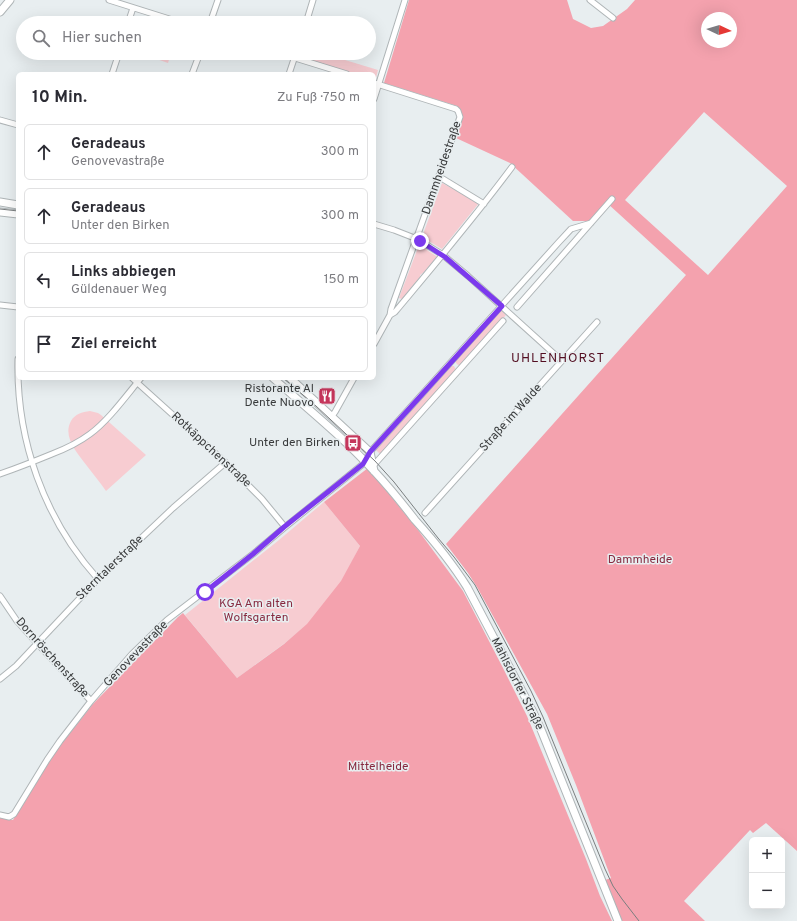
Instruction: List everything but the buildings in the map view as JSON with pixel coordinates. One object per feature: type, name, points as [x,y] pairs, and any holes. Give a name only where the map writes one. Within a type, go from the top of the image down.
[{"type":"main road","points":[[0,12],[10,0]]},
{"type":"main road","points":[[0,202],[16,204]]},
{"type":"main road","points":[[0,212],[16,214]]},
{"type":"main road","name":"Mahlsdorfer Straße","points":[[275,380],[306,406],[373,468],[451,562],[467,587],[542,732],[618,921]]},
{"type":"main road","points":[[292,380],[370,452]]},
{"type":"main road","name":"Mahlsdorfer Straße","points":[[370,452],[373,468]]},
{"type":"street","points":[[110,0],[159,16]]},
{"type":"street","points":[[212,16],[218,0]]},
{"type":"street","points":[[308,16],[313,0]]},
{"type":"street","points":[[376,83],[404,0]]},
{"type":"street","points":[[590,0],[613,18]]},
{"type":"street","points":[[130,16],[133,8]]},
{"type":"street","points":[[113,72],[117,60]]},
{"type":"street","points":[[193,72],[197,60]]},
{"type":"street","points":[[290,72],[293,60]]},
{"type":"street","points":[[309,60],[342,72]]},
{"type":"street","name":"Dammheidestraße","points":[[376,83],[456,109],[460,116],[390,315]]},
{"type":"street","points":[[0,120],[16,124]]},
{"type":"street","points":[[376,340],[390,315],[395,312],[443,255],[512,167]]},
{"type":"street","points":[[438,178],[443,179],[484,204]]},
{"type":"street","points":[[517,306],[612,199]]},
{"type":"street","points":[[370,452],[571,229],[591,223]]},
{"type":"street","points":[[376,225],[417,239],[443,255],[562,361]]},
{"type":"street","points":[[0,305],[16,307]]},
{"type":"street","points":[[373,468],[503,321]]},
{"type":"street","name":"Straße im Walde","points":[[425,513],[597,322]]},
{"type":"street","points":[[18,380],[21,412],[32,462],[43,494],[59,525],[76,552],[98,579]]},
{"type":"street","name":"Rotkäppchenstraße","points":[[134,380],[248,484],[284,527]]},
{"type":"street","points":[[332,416],[353,380]]},
{"type":"street","points":[[0,474],[65,448],[90,434],[104,422],[137,382]]},
{"type":"street","name":"Genovevastraße","points":[[0,815],[9,817],[12,816],[51,754],[91,701],[132,654],[167,620],[253,554],[284,527],[363,464],[370,452]]},
{"type":"street","name":"Sterntalerstraße","points":[[0,679],[16,666],[36,643],[98,579],[173,508],[226,463]]},
{"type":"street","name":"Dornröschenstraße","points":[[0,596],[17,621],[36,643],[91,701]]},
{"type":"green space","name":"Dammheide","points":[[409,0],[567,0],[573,19],[591,28],[603,26],[627,9],[635,0],[797,0],[797,851],[785,840],[785,837],[782,837],[766,823],[753,833],[750,830],[684,901],[705,921],[621,921],[605,880],[611,878],[576,785],[547,714],[477,587],[446,544],[686,275],[607,203],[590,221],[573,221],[510,163],[456,138],[462,122],[462,114],[457,106],[384,83]],"holes":[[[704,112],[787,186],[708,275],[625,200]]]},
{"type":"green space","points":[[160,60],[169,60],[168,63]]},
{"type":"green space","points":[[309,60],[345,60],[378,70],[376,77],[376,72],[348,72]]},
{"type":"green space","points":[[442,183],[479,203],[442,249],[422,237]]},
{"type":"green space","points":[[419,245],[437,257],[420,275],[402,299],[399,298]]},
{"type":"green space","points":[[501,310],[506,315],[460,365],[458,365],[456,360]]},
{"type":"green space","points":[[451,366],[454,366],[456,370],[380,454],[375,449]]},
{"type":"green space","points":[[90,411],[101,415],[146,455],[106,491],[72,445],[68,433],[71,421],[77,415]]},
{"type":"green space","name":"Mittelheide","points":[[368,468],[418,530],[463,591],[527,716],[600,896],[612,921],[0,921],[0,818],[13,820],[56,751],[93,704],[183,613],[237,678],[284,644],[307,624],[341,581],[360,546],[324,502]]},
{"type":"green space","name":"KGA Am alten Wolfsgarten","points":[[324,502],[360,546],[342,581],[308,624],[237,678],[185,615]]},
{"type":"tram line","points":[[0,209],[16,211]]},
{"type":"tram line","points":[[285,380],[316,406],[375,461],[394,482],[475,585],[531,691],[543,717],[613,886],[639,921]]},
{"type":"place","name":"Ristorante Al Dente Nuovo","points":[[327,396]]},
{"type":"place","name":"Unter den Birken","points":[[353,443]]},
{"type":"district","name":"UHLENHORST","points":[[558,359]]},
{"type":"route","points":[[205,592],[363,464],[370,452],[502,306],[445,257],[420,241]]}]
